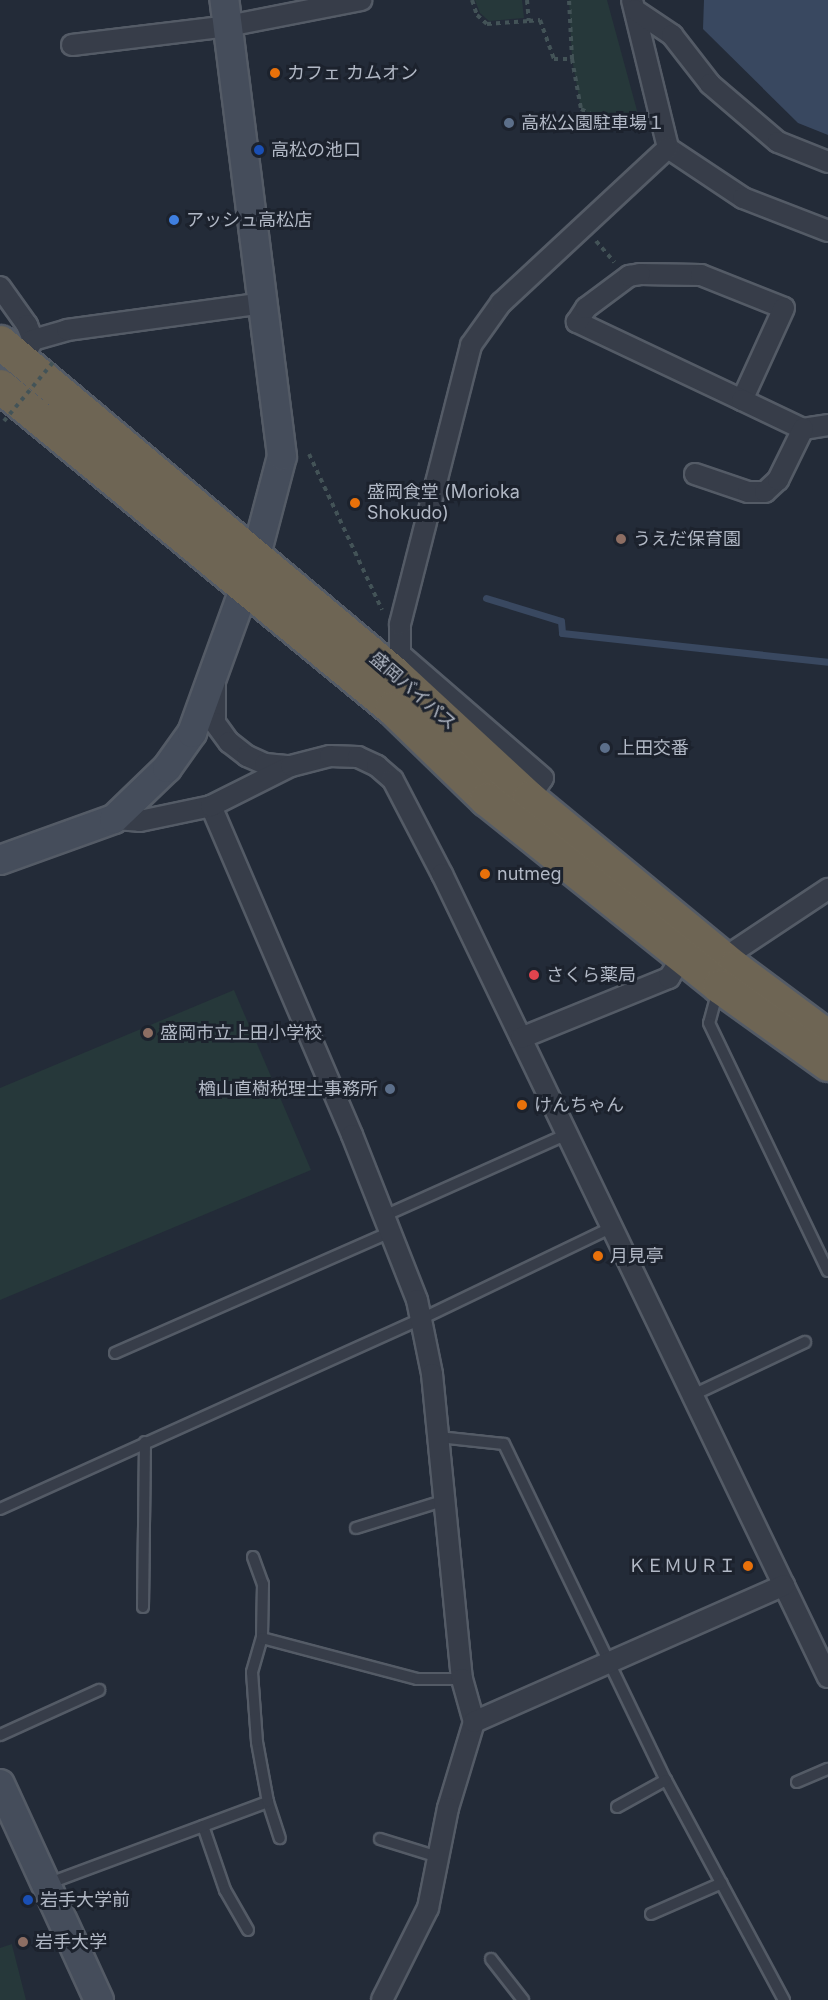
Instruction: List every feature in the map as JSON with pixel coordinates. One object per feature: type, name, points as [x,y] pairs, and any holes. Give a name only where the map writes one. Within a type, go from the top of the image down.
[{"type":"highway","name":"盛岡バイパス","points":[[18,347],[255,559],[394,673],[707,968],[828,1036]]},
{"type":"highway","name":"盛岡バイパス","points":[[0,386],[243,589],[392,708],[486,799],[828,1064]]},
{"type":"street","points":[[72,45],[226,13],[361,0]]},
{"type":"street","points":[[634,5],[668,148],[743,198],[828,231]]},
{"type":"street","points":[[634,5],[672,34],[710,84],[778,142],[828,162]]},
{"type":"street","points":[[114,819],[173,759],[192,733],[216,675],[243,589],[255,559],[282,456],[226,13]]},
{"type":"street","points":[[529,798],[543,778],[400,654],[401,630],[471,345],[501,303],[668,148]]},
{"type":"street","points":[[742,400],[784,308],[701,275],[640,274],[629,276],[586,308],[577,322],[803,429],[828,425]]},
{"type":"street","points":[[0,287],[18,347],[67,330],[263,303]]},
{"type":"street","points":[[695,474],[747,492],[765,492],[778,480],[803,429]]},
{"type":"street","points":[[216,675],[216,723],[229,742],[247,756],[265,764],[291,766]]},
{"type":"street","points":[[0,860],[114,819],[140,821],[211,806],[291,766],[330,756],[358,757],[377,766],[393,780],[521,1038],[828,1677]]},
{"type":"street","points":[[211,806],[387,1224],[421,1319],[439,1437],[462,1679],[474,1722],[448,1808],[428,1908],[382,2000]]},
{"type":"street","points":[[521,1038],[669,978],[707,968],[828,889]]},
{"type":"street","points":[[474,1722],[784,1585]]},
{"type":"street","points":[[0,1784],[99,2000]]},
{"type":"lane","points":[[707,968],[709,1023],[828,1271]]},
{"type":"lane","points":[[116,1353],[387,1224],[567,1134]]},
{"type":"lane","points":[[0,1509],[421,1319],[612,1227]]},
{"type":"lane","points":[[693,1395],[805,1342]]},
{"type":"lane","points":[[439,1437],[504,1444],[666,1780],[784,2000]]},
{"type":"lane","points":[[143,1607],[145,1442]]},
{"type":"lane","points":[[356,1527],[446,1500]]},
{"type":"lane","points":[[253,1557],[263,1584],[262,1638],[252,1672],[257,1742],[268,1803],[280,1838]]},
{"type":"lane","points":[[262,1638],[417,1679],[462,1679]]},
{"type":"lane","points":[[0,1735],[99,1690]]},
{"type":"lane","points":[[797,1782],[828,1769]]},
{"type":"lane","points":[[616,1807],[666,1780]]},
{"type":"lane","points":[[47,1884],[268,1803]]},
{"type":"lane","points":[[203,1826],[225,1890],[248,1930]]},
{"type":"lane","points":[[380,1839],[438,1857]]},
{"type":"lane","points":[[651,1914],[722,1883]]},
{"type":"lane","points":[[491,1959],[523,2000]]},
{"type":"path","points":[[472,0],[477,15],[487,24],[540,20],[554,59],[572,59]]},
{"type":"path","points":[[527,0],[529,21]]},
{"type":"path","points":[[569,0],[572,59],[581,109],[617,127],[642,129]]},
{"type":"path","points":[[4,421],[55,360]]},
{"type":"path","points":[[305,447],[377,605],[401,630]]},
{"type":"shaded area","points":[[475,0],[522,0],[524,18],[489,21],[480,13]]},
{"type":"shaded area","points":[[569,0],[607,0],[642,129],[617,127],[581,109],[572,59]]},
{"type":"shaded area","points":[[234,990],[311,1170],[0,1300],[0,1088]]},
{"type":"shaded area","points":[[12,1944],[26,2000],[0,2000],[0,1948]]},
{"type":"water","points":[[704,0],[828,0],[828,135],[798,123],[703,29]]},
{"type":"waterway","points":[[486,598],[561,621],[562,633],[828,662]]},
{"type":"place","name":"カフェ カムオン","points":[[275,73]]},
{"type":"place","name":"高松公園駐車場１","points":[[509,123]]},
{"type":"place","name":"高松の池口","points":[[259,150]]},
{"type":"place","name":"アッシュ高松店","points":[[174,220]]},
{"type":"place","name":"盛岡食堂 (Morioka Shokudo)","points":[[355,503]]},
{"type":"place","name":"うえだ保育園","points":[[621,539]]},
{"type":"place","name":"上田交番","points":[[605,748]]},
{"type":"place","name":"nutmeg","points":[[485,874]]},
{"type":"place","name":"さくら薬局","points":[[534,975]]},
{"type":"place","name":"盛岡市立上田小学校","points":[[148,1033]]},
{"type":"place","name":"楢山直樹税理士事務所","points":[[390,1089]]},
{"type":"place","name":"けんちゃん","points":[[522,1105]]},
{"type":"place","name":"月見亭","points":[[598,1256]]},
{"type":"place","name":"ＫＥＭＵＲＩ","points":[[748,1566]]},
{"type":"place","name":"岩手大学前","points":[[28,1900]]},
{"type":"place","name":"岩手大学","points":[[23,1942]]}]
